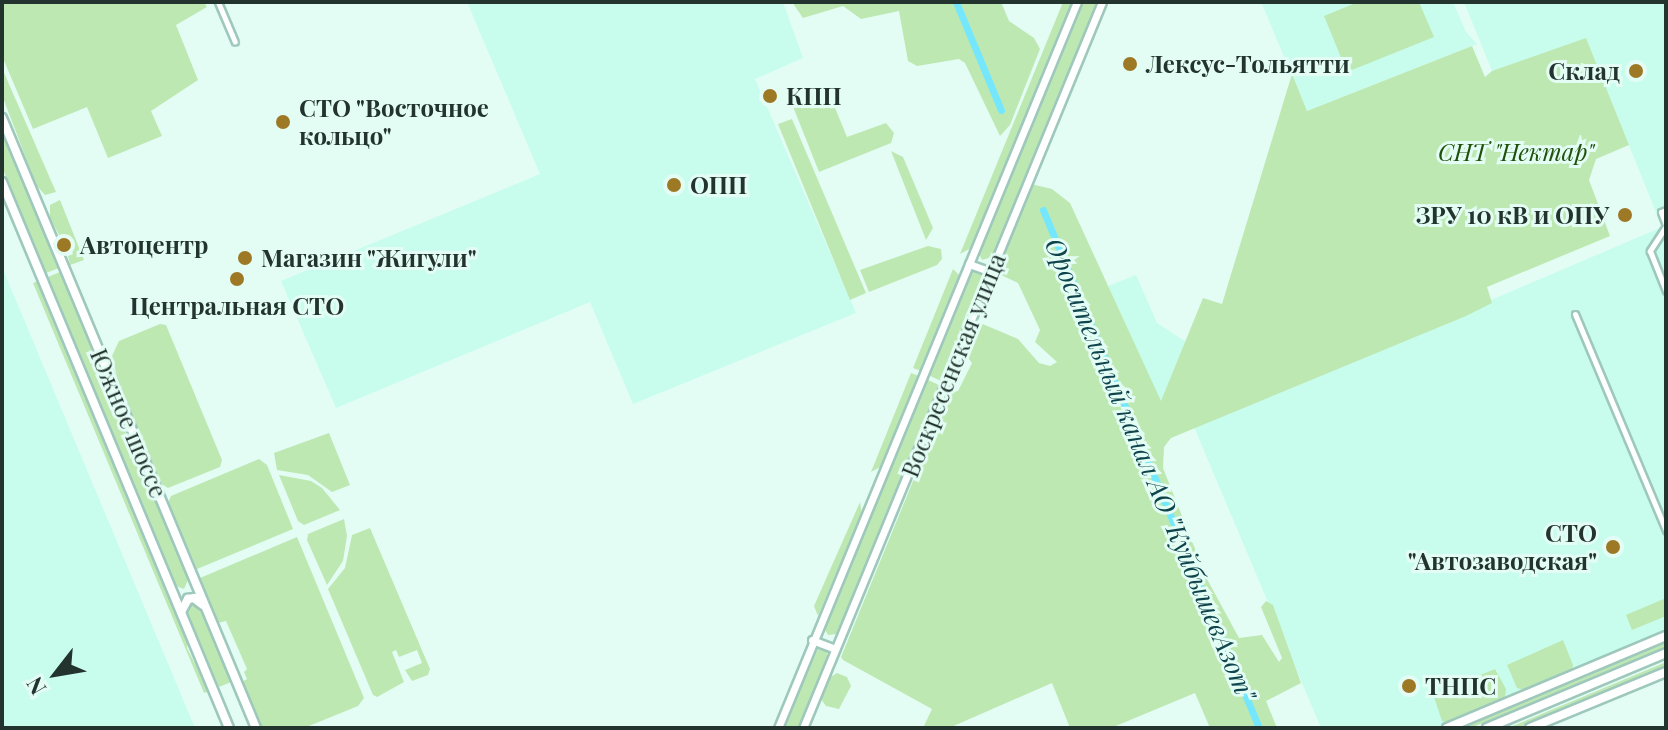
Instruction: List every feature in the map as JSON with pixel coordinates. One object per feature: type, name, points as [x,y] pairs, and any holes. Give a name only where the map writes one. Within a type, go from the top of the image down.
[{"type":"main road","name":"Воскресенская улица","points":[[778,728],[1077,2]]},
{"type":"main road","name":"Воскресенская улица","points":[[803,728],[1102,2]]},
{"type":"main road","name":"Южное шоссе","points":[[2,118],[256,728]]},
{"type":"main road","name":"Южное шоссе","points":[[2,182],[229,728]]},
{"type":"main road","points":[[969,264],[991,272]]},
{"type":"main road","points":[[172,592],[186,596],[194,582]]},
{"type":"main road","points":[[181,612],[188,599],[194,598],[204,605]]},
{"type":"main road","points":[[1447,728],[1666,636]]},
{"type":"main road","points":[[812,640],[835,649]]},
{"type":"main road","points":[[1487,728],[1666,653]]},
{"type":"main road","points":[[1530,728],[1666,672]]},
{"type":"street","points":[[218,2],[235,42]]},
{"type":"street","points":[[1666,210],[1661,212],[1666,226],[1650,251],[1666,291]]},
{"type":"street","points":[[1575,314],[1666,531]]},
{"type":"shaded area","name":"ОПП","points":[[467,2],[783,2],[803,58],[755,79],[856,313],[633,404],[590,302],[336,408],[281,281],[540,174]]},
{"type":"shaded area","points":[[1261,2],[1453,2],[1466,32],[1477,44],[1307,111]]},
{"type":"shaded area","points":[[1464,2],[1666,2],[1666,631],[1434,728],[1321,728],[1194,427],[1662,227],[1586,39],[1492,71]]},
{"type":"shaded area","points":[[2,267],[195,728],[2,728]]},
{"type":"shaded area","points":[[1136,275],[1157,323],[1186,342],[1161,402],[1108,286]]},
{"type":"green space","points":[[2,2],[204,2],[207,7],[176,25],[198,80],[151,111],[162,136],[108,158],[87,107],[33,129],[2,56]]},
{"type":"green space","points":[[792,2],[1001,2],[1009,21],[1034,38],[1040,49],[1010,125],[1000,136],[965,63],[959,59],[917,66],[908,61],[899,11],[861,19],[843,6],[803,18]]},
{"type":"green space","points":[[1063,2],[1073,2],[971,248],[960,254]]},
{"type":"green space","points":[[1082,2],[1097,2],[992,257],[982,260],[978,252]]},
{"type":"green space","points":[[1358,2],[1419,2],[1434,37],[1347,72],[1324,16]]},
{"type":"green space","name":"СНТ \"Нектар\"","points":[[1586,38],[1629,145],[1596,159],[1589,180],[1610,236],[1487,287],[1492,303],[1466,316],[1171,438],[1164,447],[1163,468],[1207,579],[1239,638],[1262,635],[1279,662],[1282,658],[1261,607],[1266,601],[1273,605],[1301,683],[1266,701],[1277,728],[1210,728],[1195,693],[1111,728],[1070,728],[1052,683],[949,728],[923,728],[932,709],[843,660],[841,657],[949,393],[958,391],[972,363],[965,354],[978,322],[1018,339],[1039,363],[1050,366],[1057,362],[1035,342],[1040,330],[1018,283],[997,273],[1031,184],[1052,189],[1070,203],[1161,401],[1203,298],[1222,304],[1292,74],[1307,111],[1472,46],[1485,77],[1492,71]]},
{"type":"green space","points":[[2,68],[56,192],[45,195],[36,185],[2,95]]},
{"type":"green space","points":[[820,93],[831,98],[847,137],[886,123],[894,133],[891,143],[819,172],[792,104]]},
{"type":"green space","points":[[792,119],[866,293],[850,300],[778,124]]},
{"type":"green space","points":[[2,133],[59,268],[46,273],[2,167]]},
{"type":"green space","points":[[891,151],[903,157],[933,228],[926,240]]},
{"type":"green space","points":[[60,200],[84,260],[70,265],[68,256],[73,254],[66,235],[60,237],[50,218],[50,205]]},
{"type":"green space","points":[[928,246],[941,249],[942,259],[937,265],[869,292],[860,270]]},
{"type":"green space","points":[[953,269],[960,276],[921,371],[913,368]]},
{"type":"green space","points":[[976,269],[983,273],[983,278],[941,381],[928,375],[971,271]]},
{"type":"green space","points":[[60,272],[188,580],[184,589],[176,586],[48,277]]},
{"type":"green space","points":[[38,281],[188,642],[187,648],[209,691],[204,693],[33,283]]},
{"type":"green space","points":[[160,324],[166,325],[222,460],[220,467],[168,488],[160,483],[120,389],[112,356],[119,341]]},
{"type":"green space","points":[[911,373],[919,376],[882,466],[871,472]]},
{"type":"green space","points":[[926,379],[939,385],[837,634],[828,635],[824,628]]},
{"type":"green space","points":[[329,433],[350,485],[332,492],[308,475],[277,470],[274,453]]},
{"type":"green space","points":[[259,459],[267,465],[293,529],[197,569],[168,503],[171,496]]},
{"type":"green space","points":[[279,475],[311,481],[322,488],[340,510],[304,525],[298,521]]},
{"type":"green space","points":[[860,502],[862,514],[818,616],[814,606]]},
{"type":"green space","points":[[344,519],[347,536],[343,561],[327,585],[307,540],[308,534]]},
{"type":"green space","points":[[370,528],[430,669],[428,675],[412,681],[405,670],[422,663],[417,650],[399,657],[396,650],[392,652],[404,682],[377,697],[373,695],[328,589],[345,568],[352,535]]},
{"type":"green space","points":[[297,537],[364,698],[358,706],[304,728],[262,728],[242,682],[247,679],[244,672],[247,669],[226,621],[218,623],[200,578]]},
{"type":"green space","points":[[1666,598],[1666,616],[1632,630],[1626,615]]},
{"type":"green space","points":[[189,600],[198,603],[231,682],[219,687],[186,609]]},
{"type":"green space","points":[[1563,640],[1572,669],[1524,690],[1517,688],[1507,665]]},
{"type":"green space","points":[[1666,642],[1666,647],[1471,728],[1461,728]]},
{"type":"green space","points":[[818,649],[827,652],[827,659],[799,728],[783,728]]},
{"type":"green space","points":[[1666,662],[1666,666],[1518,728],[1508,728]]},
{"type":"green space","points":[[1495,669],[1506,689],[1505,698],[1447,722],[1442,721],[1433,694]]},
{"type":"green space","points":[[837,673],[847,677],[851,686],[839,709],[826,706],[821,699],[829,678]]},
{"type":"waterway","name":"Оросительный канал АО \"КуйбышевАзот\"","points":[[956,2],[1001,110]]},
{"type":"waterway","name":"Оросительный канал АО \"КуйбышевАзот\"","points":[[1043,210],[1259,728]]},
{"type":"place","name":"Лексус-Тольятти","points":[[1130,64]]},
{"type":"place","name":"Склад","points":[[1636,71]]},
{"type":"place","name":"КПП","points":[[770,96]]},
{"type":"place","name":"СТО \"Восточное кольцо\"","points":[[283,122]]},
{"type":"place","name":"ОПП","points":[[674,185]]},
{"type":"place","name":"ЗРУ 10 кВ и ОПУ","points":[[1625,215]]},
{"type":"place","name":"Автоцентр","points":[[64,245]]},
{"type":"place","name":"Магазин \"Жигули\"","points":[[245,258]]},
{"type":"place","name":"Центральная СТО","points":[[237,279]]},
{"type":"place","name":"СТО \"Автозаводская\"","points":[[1613,547]]},
{"type":"place","name":"ТНПС","points":[[1409,686]]}]
